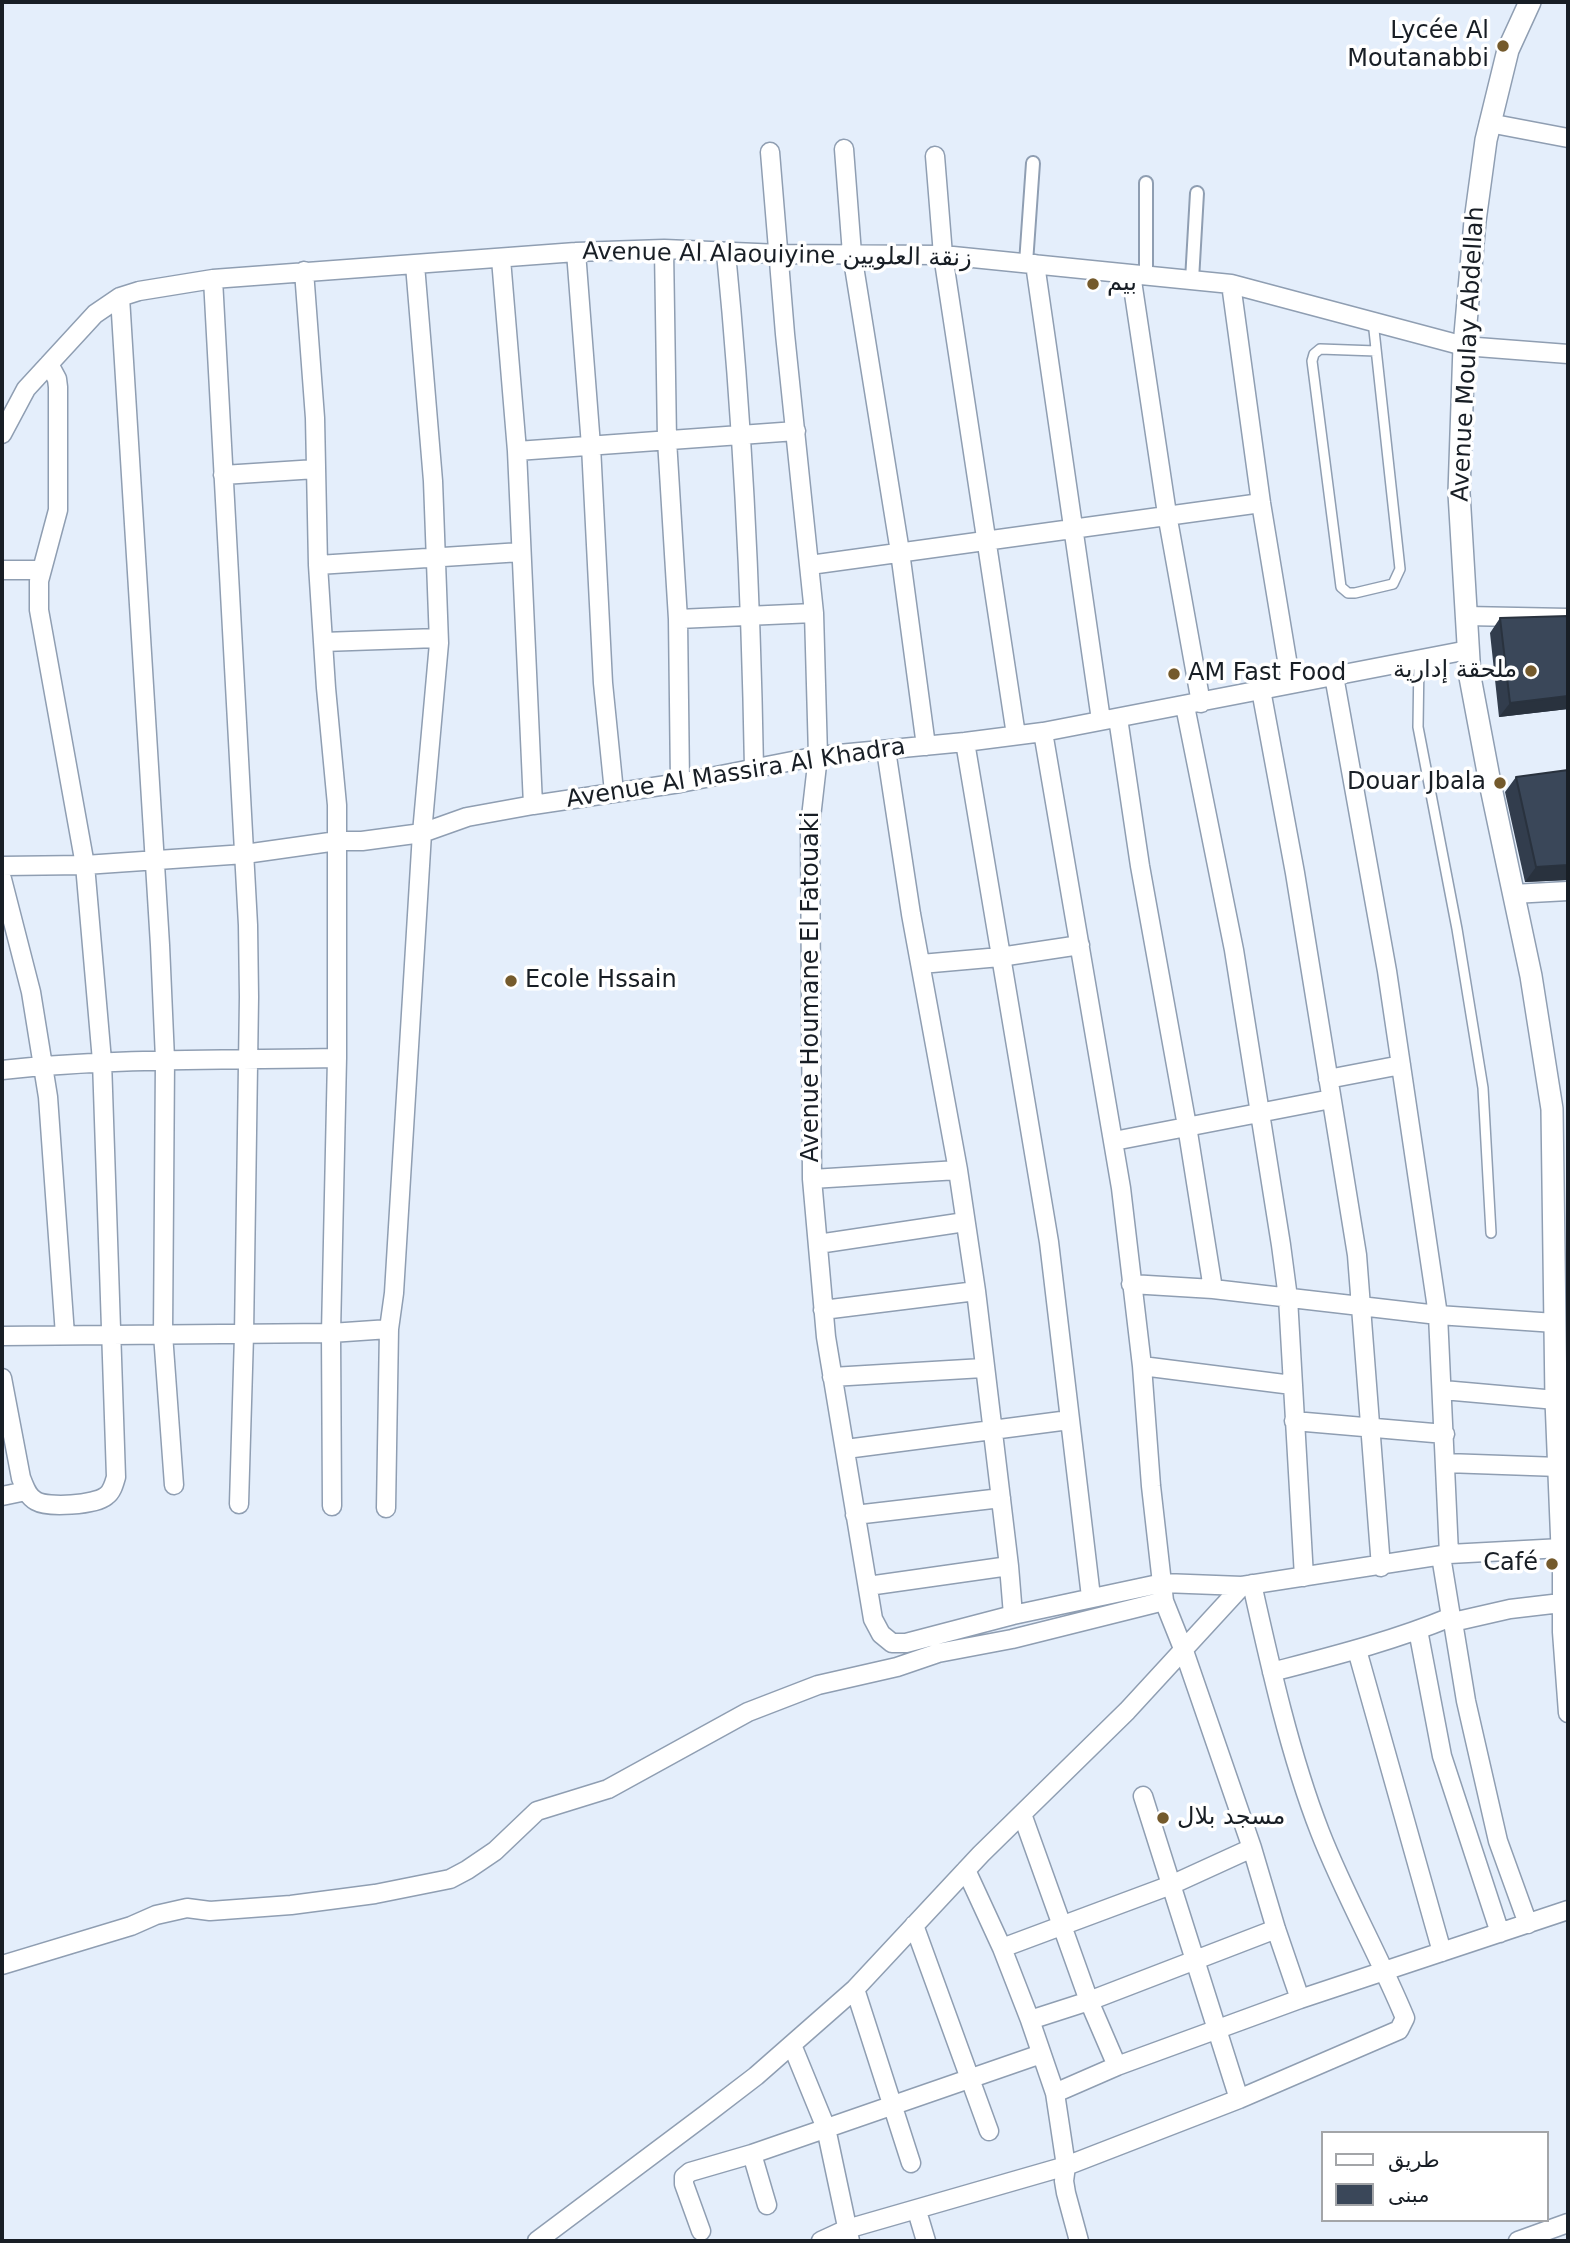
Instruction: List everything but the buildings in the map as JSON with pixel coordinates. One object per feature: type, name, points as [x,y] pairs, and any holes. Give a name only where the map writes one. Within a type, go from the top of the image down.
[{"type":"street","name":"Avenue Moulay Abdellah","points":[[1530,2],[1508,50],[1489,123],[1475,221],[1465,346],[1459,492],[1468,650],[1479,728],[1560,1108],[1556,1400],[1565,1548],[1561,1603],[1568,1712]]},
{"type":"street","points":[[1489,123],[1568,138]]},
{"type":"street","points":[[844,149],[852,254],[900,552],[926,746]]},
{"type":"street","name":"Avenue Houmane El Fatouaki","points":[[770,152],[785,334],[814,612],[818,756],[810,826],[812,1179],[823,1310],[832,1377],[873,1619],[881,1634],[896,1644],[917,1641],[1013,1615]]},
{"type":"street","points":[[935,156],[943,255],[1016,735]]},
{"type":"street","points":[[1033,163],[1031,264],[1072,527],[1140,866],[1213,1289]]},
{"type":"street","points":[[1146,184],[1138,275],[1193,704],[1288,1298],[1304,1577]]},
{"type":"street","points":[[1192,280],[1196,192]]},
{"type":"street","points":[[664,249],[667,440],[678,619],[680,783]]},
{"type":"street","name":"Avenue Al Alaouiyine زنقة العلويين","points":[[2,434],[26,389],[95,314],[120,297],[139,291],[213,279],[576,252],[664,249],[726,253],[943,255],[1231,284],[1465,346],[1568,354]]},
{"type":"street","points":[[576,252],[591,446],[603,683],[614,792]]},
{"type":"street","points":[[726,253],[741,434],[754,768]]},
{"type":"street","points":[[501,259],[517,451],[533,804]]},
{"type":"street","points":[[386,1508],[389,1329],[394,1293],[422,833],[438,638],[437,556],[415,265]]},
{"type":"street","points":[[304,271],[315,418],[318,565],[337,805],[337,1058],[331,1333],[332,1506]]},
{"type":"street","points":[[213,279],[245,854],[249,997],[239,1504]]},
{"type":"street","points":[[1231,284],[1261,503],[1291,684]]},
{"type":"street","points":[[120,297],[156,860],[165,1059],[163,1334],[174,1485]]},
{"type":"street","points":[[2,1378],[7,1438],[26,1491],[38,1502],[56,1504],[96,1502],[106,1496],[116,1477],[102,1061],[85,865],[39,610],[41,570],[58,510],[59,491],[58,387],[49,364]]},
{"type":"street","points":[[517,451],[796,432]]},
{"type":"street","points":[[223,475],[316,469]]},
{"type":"street","points":[[810,565],[1261,503]]},
{"type":"street","points":[[318,565],[521,552]]},
{"type":"street","points":[[2,570],[41,570]]},
{"type":"street","points":[[678,619],[814,612]]},
{"type":"street","points":[[1466,616],[1568,618]]},
{"type":"street","points":[[323,642],[438,638]]},
{"type":"street","name":"Avenue Al Massira Al Khadra","points":[[2,866],[85,865],[245,854],[422,833],[467,817],[533,804],[680,783],[818,756],[1043,732],[1468,650]]},
{"type":"street","points":[[1334,676],[1376,907],[1438,1315],[1446,1463],[1445,1555],[1452,1620],[1466,1700],[1498,1841],[1528,1924]]},
{"type":"street","points":[[1261,690],[1295,873],[1346,1183],[1362,1306],[1381,1567]]},
{"type":"street","points":[[1043,732],[1114,1140],[1142,1366],[1151,1486],[1164,1592],[1252,1848],[1300,1999]]},
{"type":"street","points":[[965,742],[1049,1242],[1091,1597]]},
{"type":"street","points":[[886,750],[958,1170],[976,1291],[1013,1615],[1091,1597],[1247,1585],[1381,1567],[1445,1555],[1565,1548]]},
{"type":"street","points":[[2,879],[31,992],[48,1097],[65,1335]]},
{"type":"street","points":[[1513,894],[1568,891]]},
{"type":"street","points":[[921,964],[1080,946]]},
{"type":"street","points":[[2,1070],[102,1061],[337,1058]]},
{"type":"street","points":[[1328,1079],[1401,1065]]},
{"type":"street","points":[[1114,1140],[1331,1099]]},
{"type":"street","points":[[812,1179],[958,1170]]},
{"type":"street","points":[[818,1244],[965,1222]]},
{"type":"street","points":[[1130,1284],[1213,1289],[1438,1315],[1555,1323]]},
{"type":"street","points":[[823,1310],[976,1291]]},
{"type":"street","points":[[2,1336],[244,1335],[389,1329]]},
{"type":"street","points":[[1142,1366],[1292,1385]]},
{"type":"street","points":[[832,1377],[983,1367]]},
{"type":"street","points":[[1443,1390],[1556,1400]]},
{"type":"street","points":[[846,1449],[1069,1420]]},
{"type":"street","points":[[1294,1421],[1445,1434]]},
{"type":"street","points":[[1446,1463],[1559,1467]]},
{"type":"street","points":[[2,1496],[26,1491]]},
{"type":"street","points":[[855,1515],[1001,1498]]},
{"type":"street","points":[[869,1587],[1009,1566]]},
{"type":"street","points":[[542,2240],[709,2112],[792,2045],[855,1989],[966,1870],[1247,1585]]},
{"type":"street","points":[[821,2241],[848,2235],[917,2210],[1066,2166],[1239,2099],[1399,2030],[1405,2018],[1386,1971],[1319,1830],[1247,1585]]},
{"type":"street","points":[[2,1965],[187,1908],[210,1911],[291,1905],[375,1894],[450,1879],[495,1851],[537,1811],[608,1789],[748,1713],[818,1685],[897,1667],[938,1653],[1012,1639],[1164,1592]]},
{"type":"street","points":[[1272,1672],[1357,1650],[1452,1620],[1561,1603]]},
{"type":"street","points":[[1419,1630],[1443,1756],[1500,1933]]},
{"type":"street","points":[[1357,1650],[1442,1952]]},
{"type":"street","points":[[1143,1796],[1239,2099]]},
{"type":"street","points":[[1021,1814],[1089,2001],[1117,2066]]},
{"type":"street","points":[[1002,1948],[1171,1885],[1252,1848]]},
{"type":"street","points":[[966,1870],[1002,1948],[1055,2094],[1066,2166],[1064,2181],[1079,2241]]},
{"type":"street","points":[[1055,2094],[1117,2066],[1300,1999],[1568,1910]]},
{"type":"street","points":[[914,1925],[989,2131]]},
{"type":"street","points":[[1030,2020],[1089,2001],[1276,1929]]},
{"type":"street","points":[[855,1989],[911,2163]]},
{"type":"street","points":[[792,2045],[826,2128],[848,2235]]},
{"type":"street","points":[[701,2231],[684,2184],[684,2177],[694,2171],[752,2154],[1041,2054]]},
{"type":"street","points":[[752,2154],[767,2205]]},
{"type":"street","points":[[917,2210],[926,2241]]},
{"type":"street","points":[[1518,2241],[1568,2223]]},
{"type":"lane","points":[[1373,321],[1400,569],[1393,584],[1348,593],[1342,587],[1312,361],[1314,354],[1320,349],[1376,351]]},
{"type":"lane","points":[[1419,659],[1418,727],[1457,929],[1483,1088],[1491,1233]]},
{"type":"place","name":"Lycée Al Moutanabbi","points":[[1503,46]]},
{"type":"place","name":"بيم","points":[[1093,284]]},
{"type":"place","name":"ملحقة إدارية","points":[[1531,671]]},
{"type":"place","name":"AM Fast Food","points":[[1174,674]]},
{"type":"place","name":"Douar Jbala","points":[[1500,783]]},
{"type":"place","name":"Ecole Hssain","points":[[511,981]]},
{"type":"place","name":"Café","points":[[1552,1564]]},
{"type":"place","name":"مسجد بلال","points":[[1163,1818]]}]
